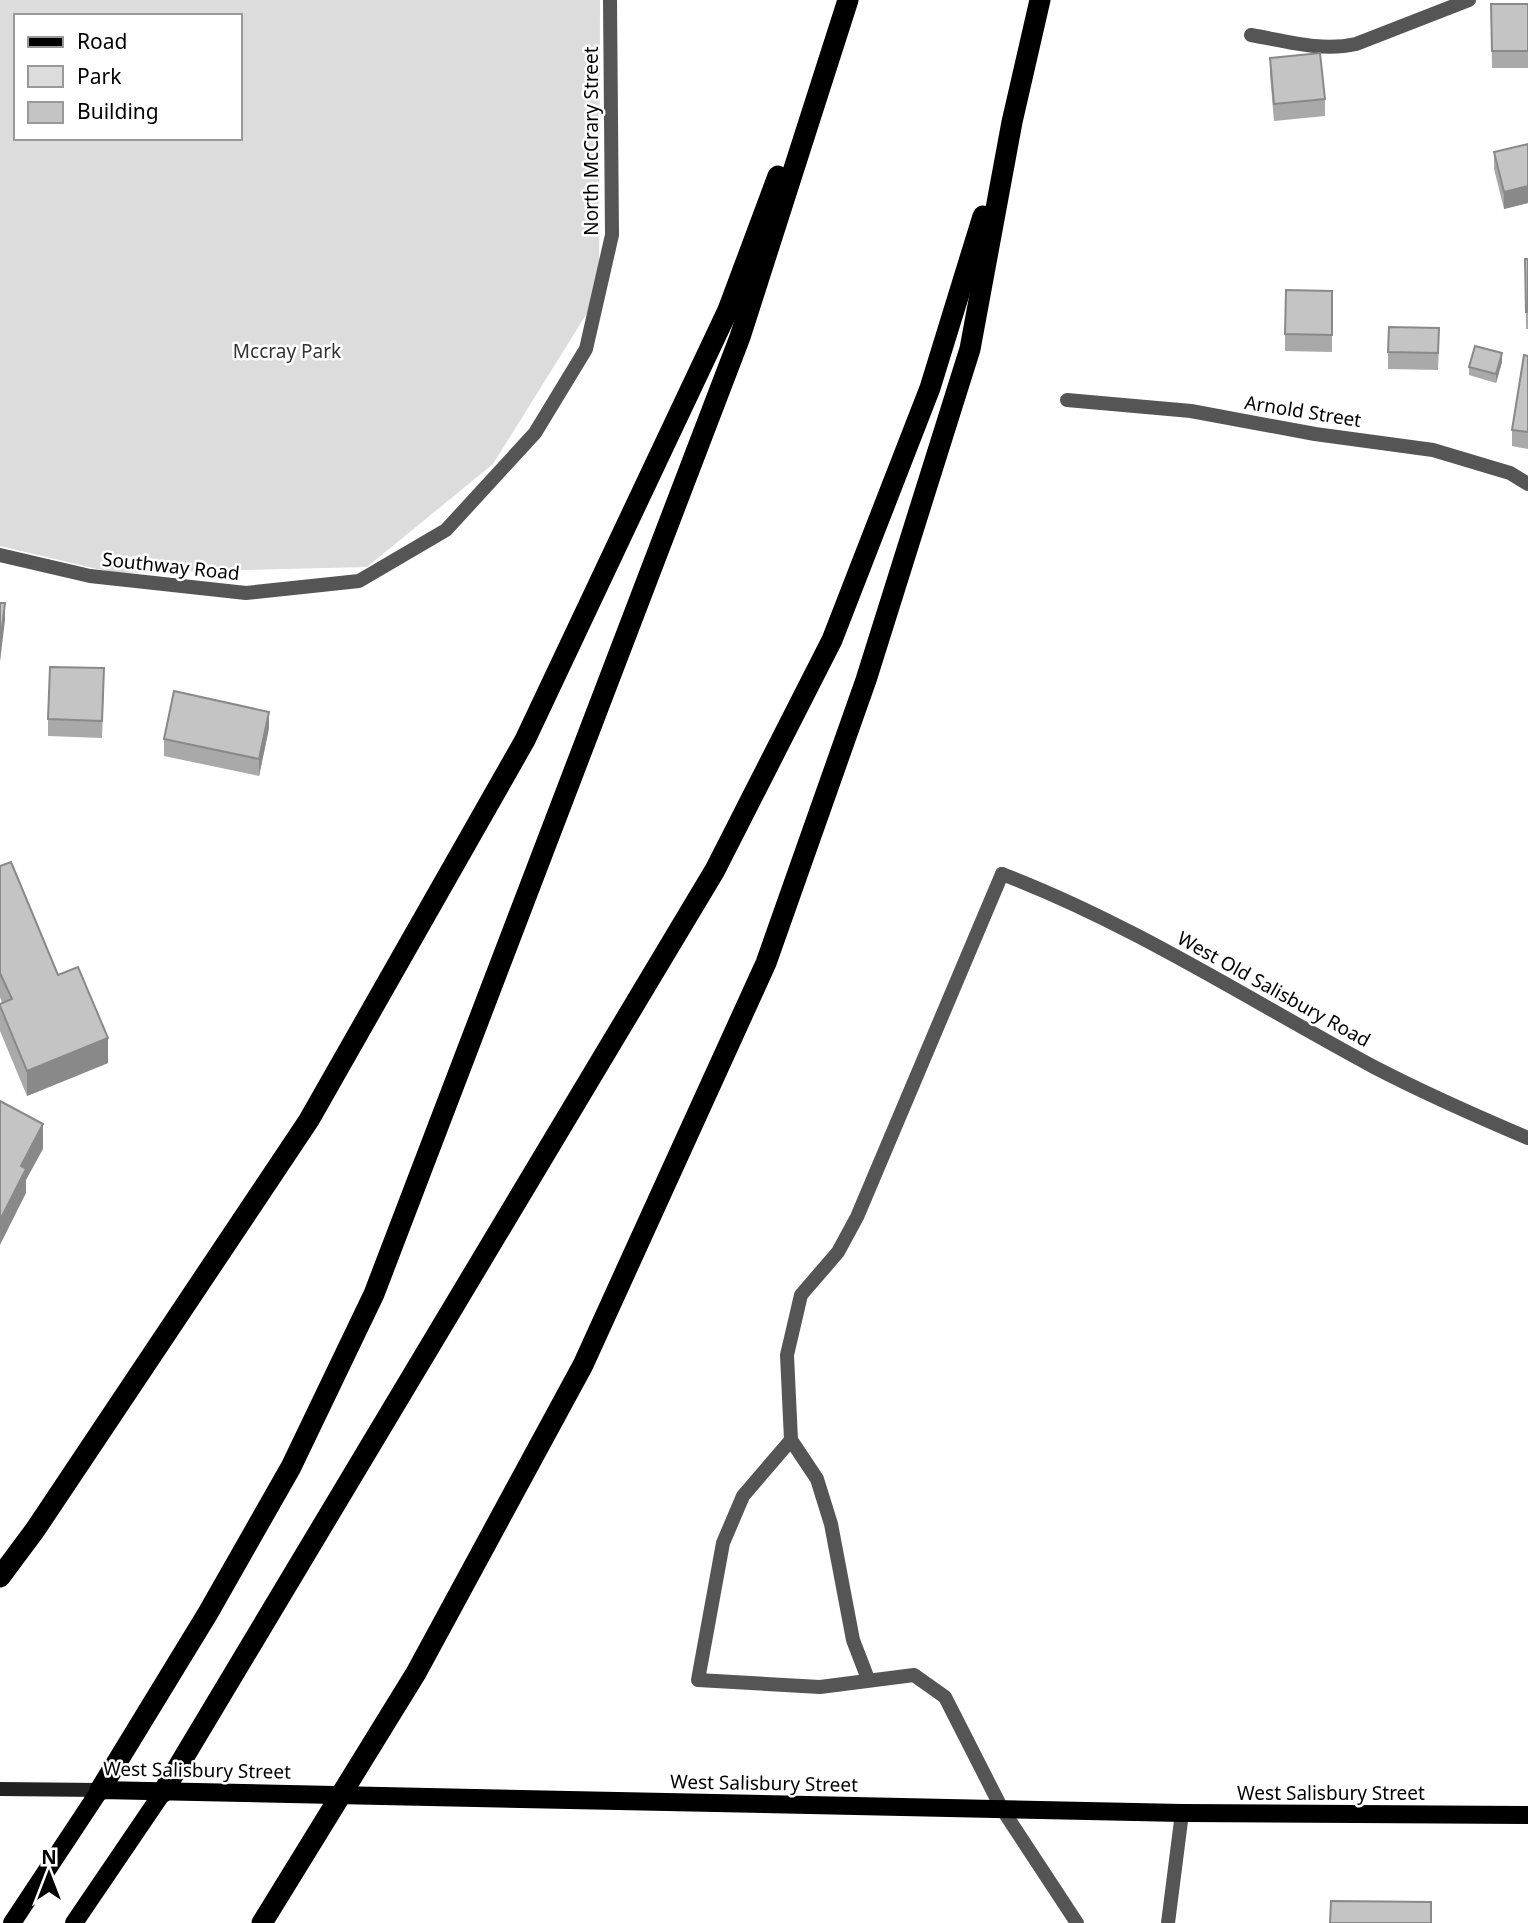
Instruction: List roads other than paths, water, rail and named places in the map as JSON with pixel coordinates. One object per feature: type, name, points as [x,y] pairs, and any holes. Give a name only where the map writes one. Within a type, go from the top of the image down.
[{"type":"highway","points":[[0,1577],[35,1530],[309,1120],[524,740],[728,310],[846,0]]},
{"type":"highway","points":[[100,1790],[208,1613],[291,1467],[374,1294],[740,337],[846,0]]},
{"type":"highway","points":[[262,1923],[416,1673],[583,1365],[766,963],[866,680],[970,349],[1012,122],[1040,0]]},
{"type":"highway","points":[[163,1792],[715,870],[826,652],[930,387],[1012,122]]},
{"type":"main road","name":"West Salisbury Street","points":[[0,1789],[258,1792],[1182,1813],[1528,1815]]},
{"type":"main road","points":[[12,1923],[100,1790]]},
{"type":"main road","points":[[74,1923],[163,1792]]},
{"type":"street","name":"North McCrary Street","points":[[536,433],[586,349],[612,234],[610,0]]},
{"type":"street","points":[[1251,35],[1317,47],[1340,48],[1469,0]]},
{"type":"street","name":"Arnold Street","points":[[1067,400],[1191,411],[1315,434],[1433,450],[1510,473],[1528,484]]},
{"type":"street","name":"Southway Road","points":[[0,555],[90,576],[246,593],[359,580],[446,530],[536,433]]},
{"type":"street","name":"West Old Salisbury Road","points":[[791,1440],[787,1355],[801,1295],[838,1252],[858,1217],[1002,874],[1127,931],[1240,990],[1375,1067],[1470,1114],[1528,1138]]},
{"type":"street","points":[[868,1679],[853,1640],[831,1524],[817,1479],[791,1440],[743,1496],[723,1543],[698,1680],[820,1687],[914,1675],[945,1697],[1002,1808],[1077,1923]]},
{"type":"street","points":[[1168,1923],[1182,1813]]},
{"type":"park label","name":"Mccray Park","points":[[287,351]]}]
